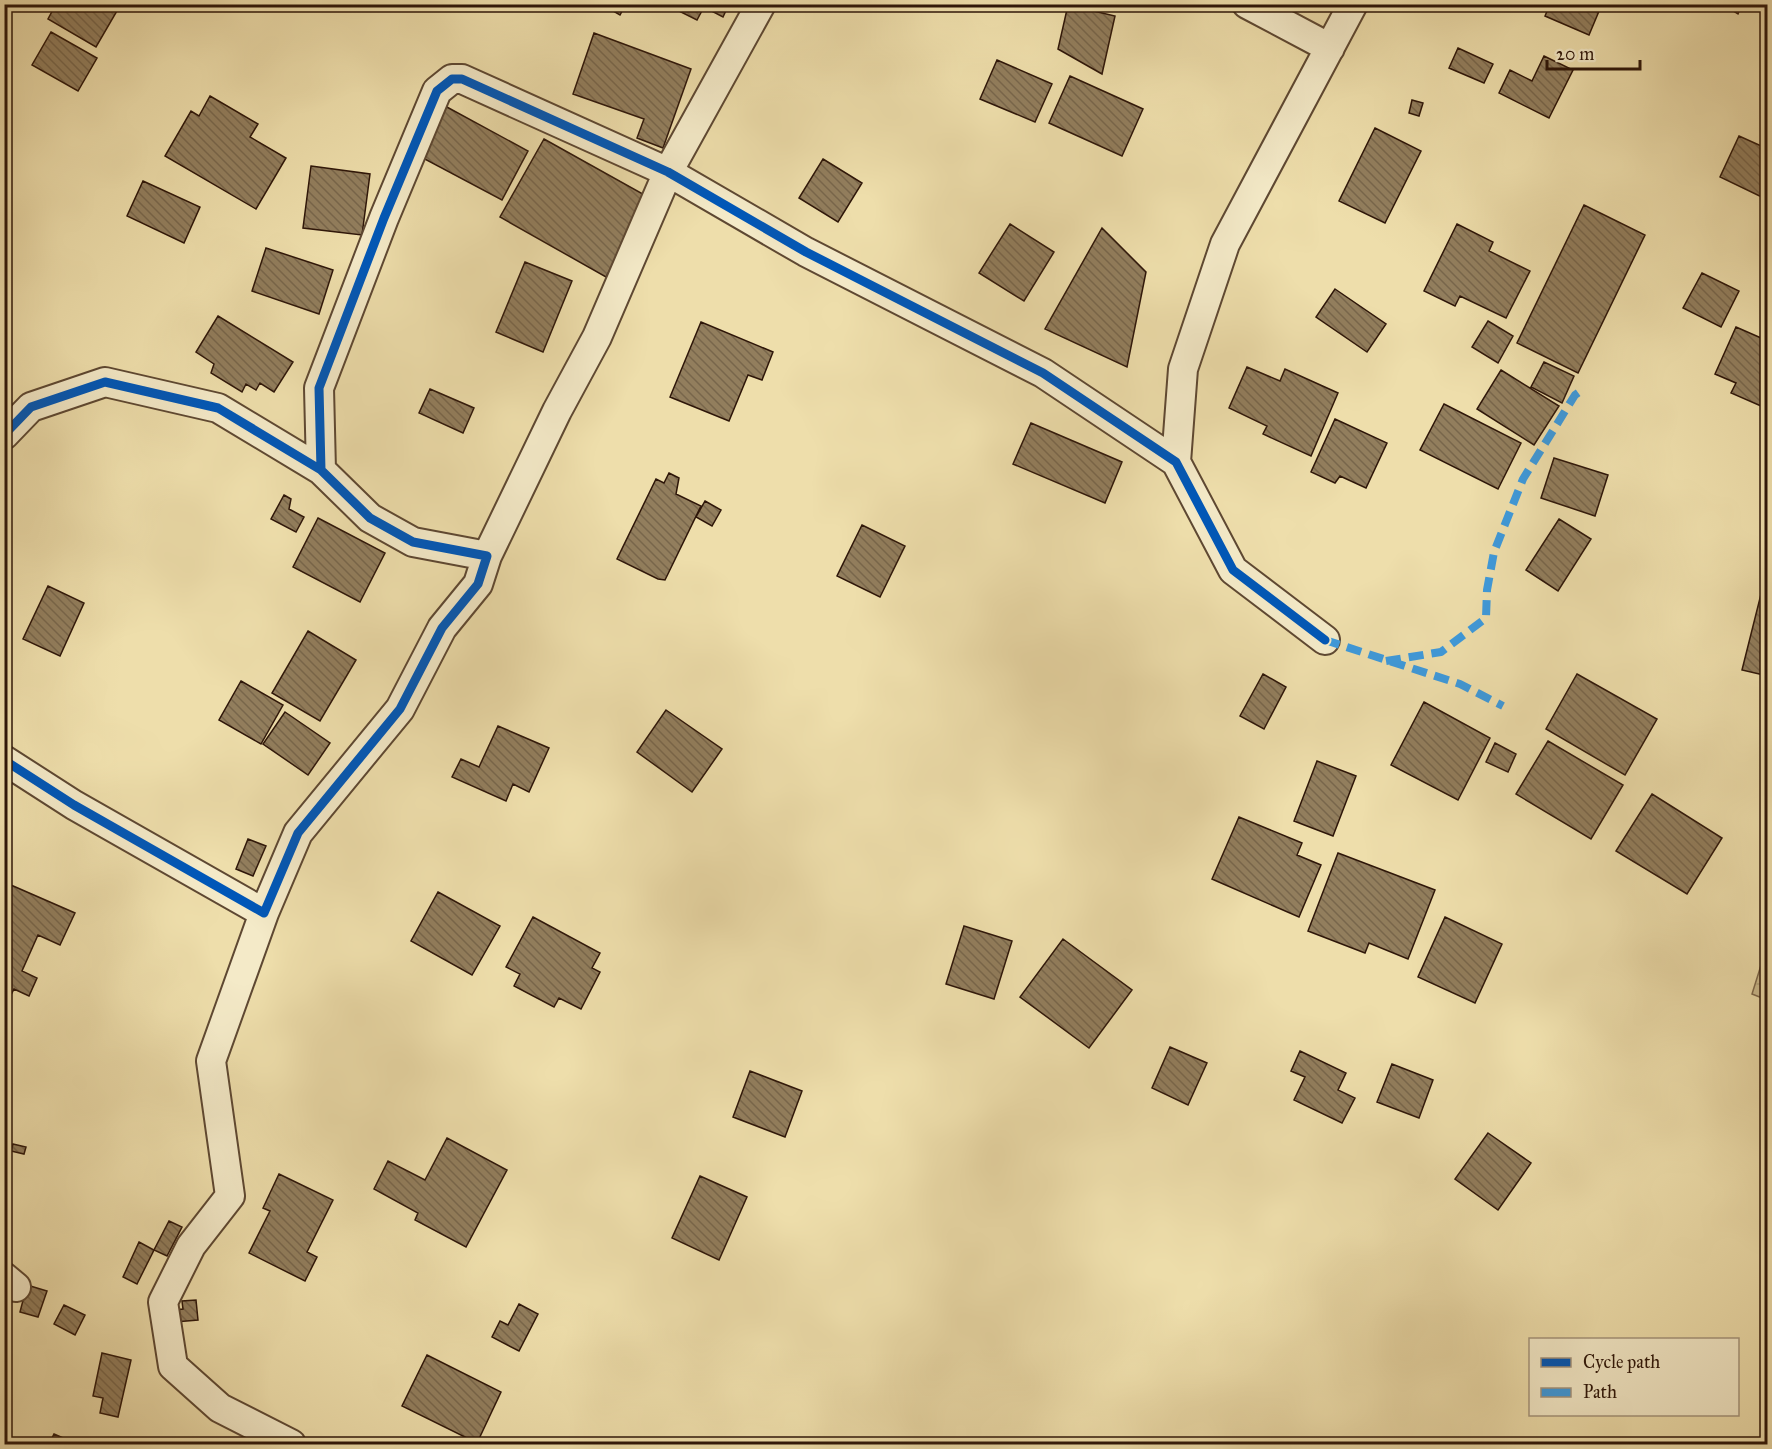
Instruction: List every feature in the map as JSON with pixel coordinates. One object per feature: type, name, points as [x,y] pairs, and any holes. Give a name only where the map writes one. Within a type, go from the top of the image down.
[{"type":"street","points":[[291,1444],[220,1408],[173,1366],[163,1302],[190,1246],[230,1196],[211,1061],[264,913],[298,833],[400,709],[442,628],[478,584],[487,556],[557,411],[597,337],[668,172],[760,4]]},
{"type":"street","points":[[1248,4],[1330,48]]},
{"type":"street","points":[[1176,462],[1183,369],[1225,244],[1353,4]]},
{"type":"street","points":[[321,470],[320,388],[384,219],[437,91],[452,79],[462,79],[668,172],[806,252],[1042,373],[1176,462],[1233,570],[1325,640]]},
{"type":"street","points":[[4,435],[31,407],[105,382],[218,408],[321,470],[370,518],[413,542],[487,556]]},
{"type":"street","points":[[4,760],[74,806],[264,913]]},
{"type":"green space","points":[[1767,946],[1767,1000],[1752,994]]},
{"type":"building","points":[[56,4],[121,4],[96,47],[48,19]]},
{"type":"building","points":[[601,4],[626,4],[620,15]]},
{"type":"building","points":[[665,4],[729,4],[723,17],[704,7],[697,20]]},
{"type":"building","points":[[880,4],[903,4],[901,11]]},
{"type":"building","points":[[1550,4],[1602,4],[1589,35],[1545,16]]},
{"type":"building","points":[[1722,4],[1742,4],[1738,14]]},
{"type":"building","points":[[1068,5],[1115,16],[1102,74],[1058,49]]},
{"type":"building","points":[[51,32],[97,58],[78,91],[32,65]]},
{"type":"building","points":[[594,33],[691,69],[663,148],[637,138],[644,119],[573,94]]},
{"type":"building","points":[[1458,48],[1493,64],[1484,83],[1449,68]]},
{"type":"building","points":[[1544,56],[1573,70],[1549,118],[1499,93],[1510,70],[1532,81]]},
{"type":"building","points":[[997,60],[1052,84],[1035,122],[980,99]]},
{"type":"building","points":[[1070,76],[1143,109],[1122,156],[1049,123]]},
{"type":"building","points":[[210,96],[258,124],[250,137],[286,158],[256,209],[165,156],[191,111],[199,116]]},
{"type":"building","points":[[1412,100],[1423,103],[1419,116],[1409,113]]},
{"type":"building","points":[[445,106],[528,151],[502,200],[419,156]]},
{"type":"building","points":[[1375,128],[1421,151],[1385,223],[1339,201]]},
{"type":"building","points":[[1739,136],[1768,149],[1768,200],[1720,177]]},
{"type":"building","points":[[544,139],[650,198],[606,277],[500,217]]},
{"type":"building","points":[[823,159],[862,183],[838,222],[799,198]]},
{"type":"building","points":[[311,166],[370,174],[362,235],[303,228]]},
{"type":"building","points":[[143,181],[200,207],[184,243],[127,216]]},
{"type":"building","points":[[1584,205],[1645,235],[1578,373],[1517,343]]},
{"type":"building","points":[[1010,224],[1054,252],[1024,301],[979,273]]},
{"type":"building","points":[[1457,224],[1493,242],[1489,251],[1530,271],[1506,318],[1460,296],[1455,306],[1424,291]]},
{"type":"building","points":[[1102,228],[1146,272],[1127,367],[1045,329]]},
{"type":"building","points":[[266,248],[333,270],[319,314],[252,291]]},
{"type":"building","points":[[525,262],[572,281],[543,352],[496,332]]},
{"type":"building","points":[[1702,273],[1739,291],[1721,327],[1683,308]]},
{"type":"building","points":[[1335,289],[1386,324],[1367,352],[1316,317]]},
{"type":"building","points":[[218,316],[293,362],[274,392],[260,383],[256,390],[246,384],[242,392],[211,373],[214,364],[196,352]]},
{"type":"building","points":[[1488,321],[1513,336],[1498,363],[1472,347]]},
{"type":"building","points":[[701,322],[773,352],[762,380],[748,375],[729,421],[670,397]]},
{"type":"building","points":[[1736,327],[1768,341],[1768,409],[1731,393],[1736,383],[1715,374]]},
{"type":"building","points":[[1544,362],[1574,376],[1562,403],[1531,387]]},
{"type":"building","points":[[1247,367],[1280,381],[1285,369],[1338,393],[1311,456],[1263,434],[1267,426],[1229,408]]},
{"type":"building","points":[[1501,370],[1559,406],[1534,445],[1477,409]]},
{"type":"building","points":[[430,389],[474,408],[463,433],[419,413]]},
{"type":"building","points":[[1444,404],[1521,443],[1498,489],[1420,450]]},
{"type":"building","points":[[1335,419],[1387,443],[1366,488],[1340,476],[1335,483],[1311,472]]},
{"type":"building","points":[[1031,423],[1122,462],[1105,503],[1013,464]]},
{"type":"building","points":[[1554,458],[1608,475],[1595,516],[1541,498]]},
{"type":"building","points":[[669,473],[679,478],[676,494],[701,506],[665,580],[658,579],[617,559],[656,479],[664,483]]},
{"type":"building","points":[[284,495],[291,499],[289,509],[304,517],[296,532],[271,519]]},
{"type":"building","points":[[705,501],[721,510],[712,526],[696,517]]},
{"type":"building","points":[[318,518],[385,553],[360,602],[293,567]]},
{"type":"building","points":[[1559,519],[1591,539],[1558,591],[1526,570]]},
{"type":"building","points":[[862,525],[905,546],[880,597],[837,576]]},
{"type":"building","points":[[48,586],[84,603],[60,656],[23,639]]},
{"type":"building","points":[[1761,594],[1768,595],[1768,676],[1742,670]]},
{"type":"building","points":[[308,631],[356,660],[320,721],[272,693]]},
{"type":"building","points":[[1263,674],[1286,687],[1264,729],[1240,716]]},
{"type":"building","points":[[1577,674],[1657,719],[1625,775],[1546,729]]},
{"type":"building","points":[[241,681],[283,705],[261,744],[219,720]]},
{"type":"building","points":[[1424,702],[1490,738],[1458,800],[1391,765]]},
{"type":"building","points":[[666,710],[722,749],[692,792],[637,752]]},
{"type":"building","points":[[285,712],[330,743],[308,775],[263,744]]},
{"type":"building","points":[[498,726],[549,748],[529,792],[513,784],[506,801],[452,777],[461,759],[479,767]]},
{"type":"building","points":[[1548,741],[1623,785],[1591,839],[1516,794]]},
{"type":"building","points":[[1495,743],[1516,754],[1508,772],[1486,762]]},
{"type":"building","points":[[1317,761],[1356,776],[1333,836],[1294,821]]},
{"type":"building","points":[[1652,794],[1722,838],[1687,894],[1616,851]]},
{"type":"building","points":[[1239,817],[1302,843],[1297,855],[1321,865],[1299,917],[1212,879]]},
{"type":"building","points":[[248,839],[266,846],[253,876],[236,869]]},
{"type":"building","points":[[1338,853],[1435,890],[1408,959],[1369,943],[1365,953],[1308,931]]},
{"type":"building","points":[[4,882],[75,913],[60,945],[38,935],[22,971],[37,978],[29,996],[14,989],[10,997],[4,994]]},
{"type":"building","points":[[438,892],[500,926],[472,975],[411,941]]},
{"type":"building","points":[[533,917],[600,953],[592,968],[600,972],[581,1009],[559,998],[554,1007],[514,986],[520,974],[506,967]]},
{"type":"building","points":[[1445,917],[1502,944],[1475,1003],[1418,977]]},
{"type":"building","points":[[964,926],[1012,941],[994,999],[946,984]]},
{"type":"building","points":[[1063,939],[1132,990],[1089,1048],[1020,997]]},
{"type":"building","points":[[1170,1047],[1207,1063],[1188,1105],[1152,1088]]},
{"type":"building","points":[[1300,1051],[1346,1073],[1338,1090],[1355,1098],[1342,1123],[1294,1100],[1305,1077],[1291,1071]]},
{"type":"building","points":[[1392,1064],[1433,1080],[1419,1118],[1377,1102]]},
{"type":"building","points":[[750,1071],[802,1091],[785,1137],[733,1117]]},
{"type":"building","points":[[1488,1133],[1531,1163],[1498,1210],[1455,1179]]},
{"type":"building","points":[[447,1138],[507,1170],[466,1247],[415,1220],[418,1213],[374,1189],[388,1161],[425,1180]]},
{"type":"building","points":[[13,1144],[26,1147],[24,1154],[11,1151]]},
{"type":"building","points":[[279,1174],[333,1200],[307,1252],[317,1257],[305,1281],[249,1253],[270,1211],[263,1208]]},
{"type":"building","points":[[700,1176],[747,1197],[719,1260],[672,1238]]},
{"type":"building","points":[[169,1221],[182,1227],[167,1256],[154,1250]]},
{"type":"building","points":[[139,1242],[154,1250],[137,1284],[123,1277]]},
{"type":"building","points":[[27,1285],[47,1291],[38,1317],[20,1312]]},
{"type":"building","points":[[196,1300],[198,1320],[175,1322],[174,1310],[183,1309],[182,1301]]},
{"type":"building","points":[[519,1304],[538,1314],[519,1351],[492,1337],[500,1321],[508,1325]]},
{"type":"building","points":[[64,1305],[85,1315],[75,1335],[54,1324]]},
{"type":"building","points":[[102,1353],[131,1360],[118,1417],[100,1413],[103,1398],[93,1396]]},
{"type":"building","points":[[427,1355],[501,1392],[477,1443],[402,1406]]},
{"type":"building","points":[[54,1434],[77,1444],[49,1444]]},
{"type":"marked path","points":[[1386,661],[1441,652],[1486,618],[1487,590],[1494,552],[1523,479],[1575,395],[1582,390]]},
{"type":"marked path","points":[[1325,640],[1460,684],[1503,706]]},
{"type":"cycle path","points":[[321,470],[319,388],[384,218],[437,91],[452,79],[462,79],[668,172],[806,252],[1043,373],[1176,462],[1233,570],[1325,640]]},
{"type":"cycle path","points":[[4,435],[31,407],[105,382],[218,408],[321,470],[370,518],[413,542],[487,556],[478,584],[442,628],[400,709],[298,833],[264,913],[74,805],[4,760]]}]
